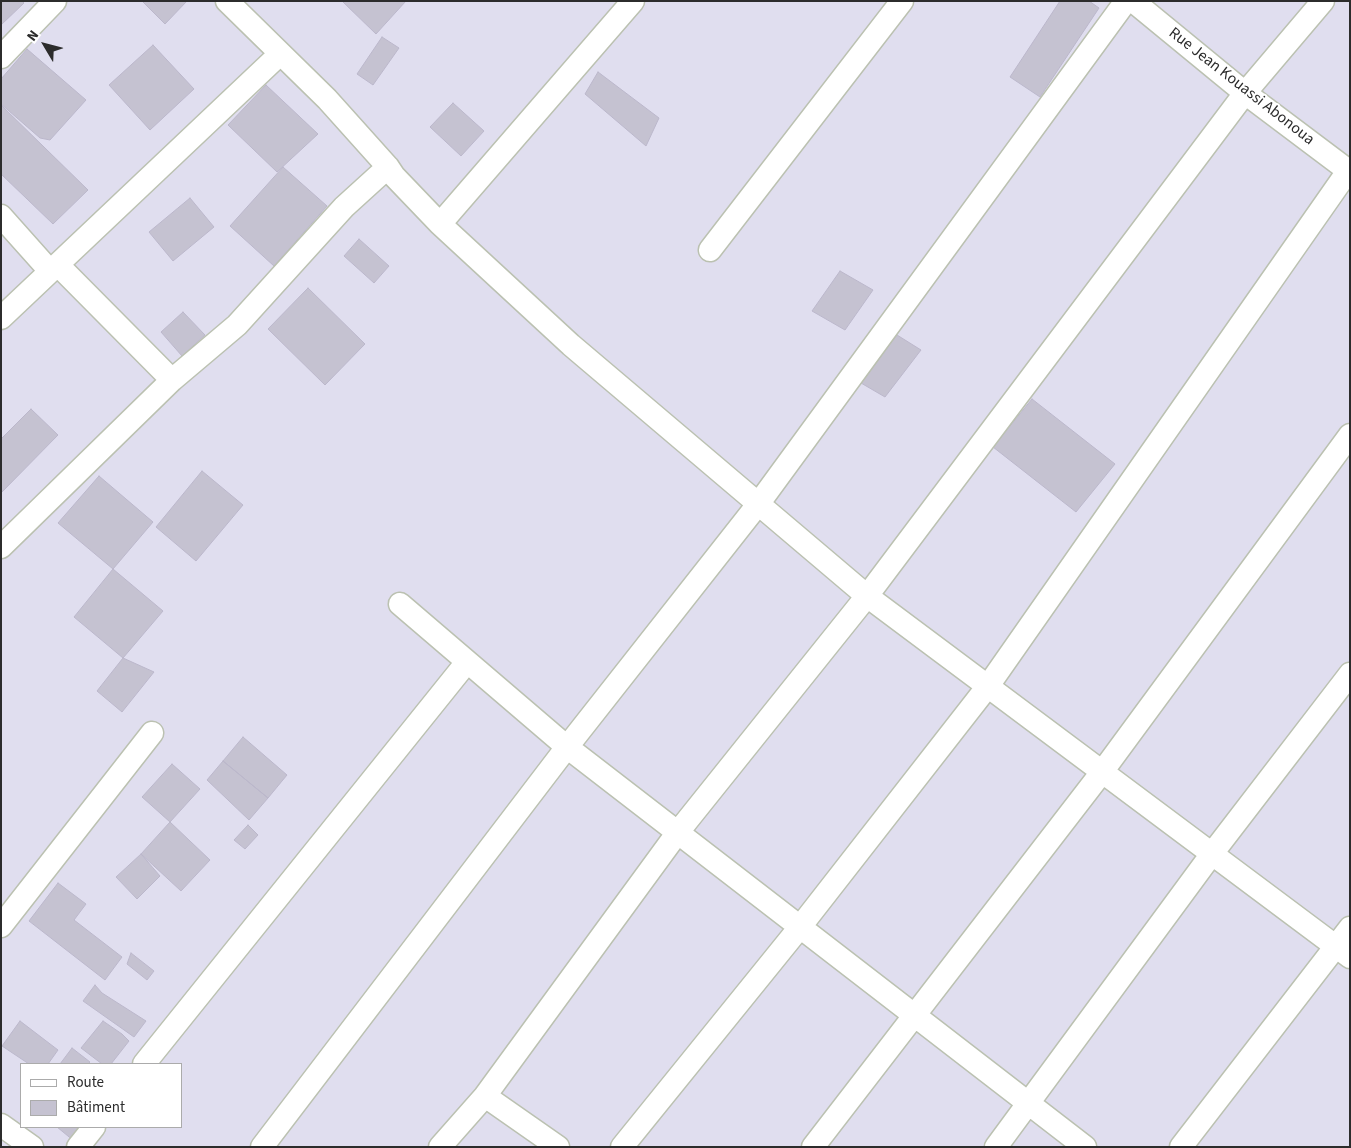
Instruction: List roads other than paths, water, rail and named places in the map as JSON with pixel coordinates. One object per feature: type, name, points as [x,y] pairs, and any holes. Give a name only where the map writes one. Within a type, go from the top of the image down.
[{"type":"street","points":[[1,56],[55,1]]},
{"type":"street","points":[[227,1],[327,99],[394,176],[440,224],[571,344],[867,596],[1343,952]]},
{"type":"street","points":[[440,224],[633,1]]},
{"type":"street","points":[[710,250],[902,1]]},
{"type":"street","points":[[262,1147],[567,747],[759,504],[1126,1]]},
{"type":"street","name":"Rue Jean Kouassi Abonoua","points":[[1133,1],[1245,94],[1349,171]]},
{"type":"street","points":[[440,1147],[485,1096],[678,832],[867,596],[1245,94],[1323,1]]},
{"type":"street","points":[[1,318],[280,54]]},
{"type":"street","points":[[1,547],[172,380],[237,325],[344,207],[388,167]]},
{"type":"street","points":[[622,1147],[800,927],[988,686],[1349,171]]},
{"type":"street","points":[[1,216],[172,380]]},
{"type":"street","points":[[813,1147],[1102,772],[1350,435]]},
{"type":"street","points":[[400,604],[567,747],[1085,1147]]},
{"type":"street","points":[[145,1063],[468,662]]},
{"type":"street","points":[[996,1147],[1211,855],[1350,674]]},
{"type":"street","points":[[1,926],[152,733]]},
{"type":"street","points":[[1181,1147],[1343,952],[1350,928]]},
{"type":"street","points":[[485,1096],[558,1147]]},
{"type":"street","points":[[1,1125],[32,1147]]},
{"type":"street","points":[[78,1147],[93,1128]]}]
